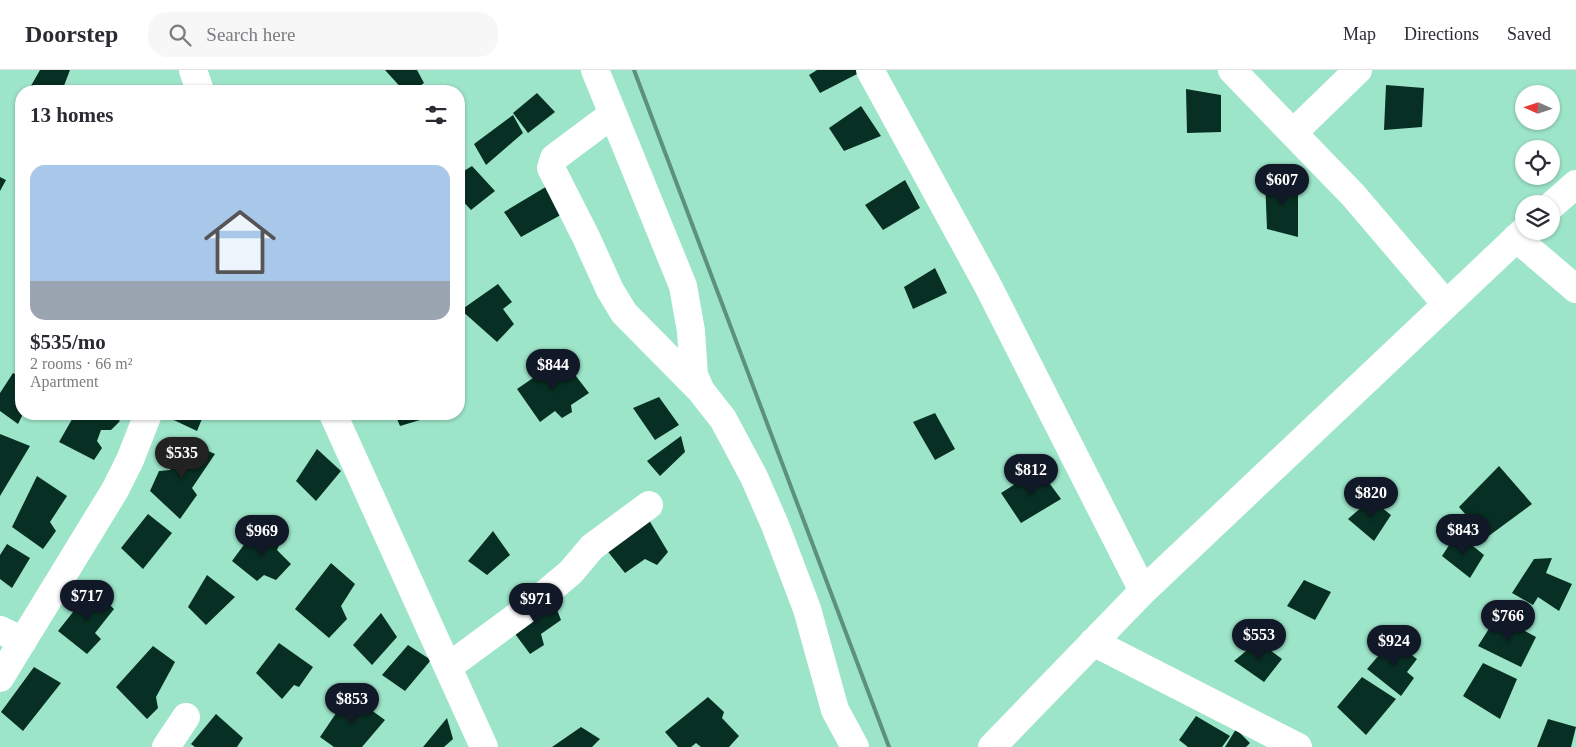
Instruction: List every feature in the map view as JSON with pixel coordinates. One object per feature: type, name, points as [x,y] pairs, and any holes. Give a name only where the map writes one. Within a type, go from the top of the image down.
[{"type":"street","points":[[193,70],[198,85]]},
{"type":"street","points":[[595,70],[683,286],[691,331],[694,375],[701,391]]},
{"type":"street","points":[[870,70],[987,284],[1143,591]]},
{"type":"street","points":[[1232,70],[1353,196],[1446,304]]},
{"type":"street","points":[[1293,133],[1358,70]]},
{"type":"street","points":[[613,114],[554,158],[551,168],[618,306],[701,391],[723,419],[754,477],[807,609],[835,710],[854,747]]},
{"type":"street","points":[[1560,198],[1576,184]]},
{"type":"street","points":[[992,747],[1143,591],[1515,240]]},
{"type":"street","points":[[1525,240],[1576,289]]},
{"type":"street","points":[[0,678],[12,635],[115,490],[130,460],[146,420]]},
{"type":"street","points":[[336,420],[484,747]]},
{"type":"street","points":[[448,667],[527,609],[571,572],[592,546],[649,505]]},
{"type":"street","points":[[1092,642],[1298,747]]},
{"type":"street","points":[[166,747],[186,717]]},
{"type":"building","points":[[40,70],[70,70],[64,85],[31,85]]},
{"type":"building","points":[[385,70],[417,70],[424,83],[421,85],[399,85]]},
{"type":"building","points":[[817,70],[858,70],[859,73],[820,93],[809,75]]},
{"type":"building","points":[[1386,85],[1424,88],[1422,127],[1384,130]]},
{"type":"building","points":[[1186,89],[1221,95],[1221,132],[1187,133]]},
{"type":"building","points":[[537,93],[555,112],[528,133],[513,113]]},
{"type":"building","points":[[861,106],[881,136],[844,151],[829,128]]},
{"type":"building","points":[[513,115],[523,133],[486,165],[474,144]]},
{"type":"building","points":[[472,166],[495,191],[471,210],[465,204],[465,170]]},
{"type":"building","points":[[0,177],[6,180],[0,191]]},
{"type":"building","points":[[1265,179],[1298,180],[1298,237],[1267,229]]},
{"type":"building","points":[[905,180],[920,208],[883,230],[865,205]]},
{"type":"building","points":[[554,182],[566,212],[521,237],[504,212]]},
{"type":"building","points":[[935,268],[947,293],[913,309],[904,287]]},
{"type":"building","points":[[498,284],[512,302],[503,309],[514,324],[497,342],[465,314],[465,307]]},
{"type":"building","points":[[562,358],[589,393],[571,405],[572,412],[562,418],[555,411],[540,422],[517,389]]},
{"type":"building","points":[[13,373],[15,374],[15,420],[20,420],[18,424],[0,411],[0,393]]},
{"type":"building","points":[[659,397],[679,425],[655,440],[633,408]]},
{"type":"building","points":[[935,413],[955,449],[935,460],[913,422]]},
{"type":"building","points":[[72,420],[120,421],[111,430],[101,430],[97,441],[102,448],[94,460],[59,442]]},
{"type":"building","points":[[174,420],[202,420],[197,431]]},
{"type":"building","points":[[398,420],[420,420],[400,426]]},
{"type":"building","points":[[0,434],[30,446],[0,496]]},
{"type":"building","points":[[681,436],[685,452],[660,476],[647,461]]},
{"type":"building","points":[[185,441],[215,454],[192,488],[197,495],[180,519],[150,491],[159,471],[170,470]]},
{"type":"building","points":[[317,449],[341,471],[316,501],[296,481]]},
{"type":"building","points":[[1499,466],[1532,504],[1486,538],[1459,507]]},
{"type":"building","points":[[1039,469],[1061,499],[1021,523],[1001,493]]},
{"type":"building","points":[[37,476],[67,496],[50,522],[56,531],[43,549],[12,527]]},
{"type":"building","points":[[1371,499],[1391,515],[1374,541],[1348,519]]},
{"type":"building","points":[[148,514],[172,533],[143,569],[121,548]]},
{"type":"building","points":[[649,520],[668,552],[657,565],[645,559],[625,573],[605,548]]},
{"type":"building","points":[[257,527],[280,543],[277,550],[291,564],[276,580],[264,575],[257,581],[232,561]]},
{"type":"building","points":[[493,531],[510,555],[487,575],[468,561]]},
{"type":"building","points":[[1457,533],[1484,555],[1470,578],[1442,556]]},
{"type":"building","points":[[7,544],[30,558],[12,588],[0,579],[0,555]]},
{"type":"building","points":[[1552,558],[1546,573],[1572,584],[1559,611],[1538,597],[1533,605],[1512,593],[1534,559]]},
{"type":"building","points":[[331,563],[355,584],[341,606],[347,619],[329,638],[295,609]]},
{"type":"building","points":[[207,575],[235,597],[206,625],[188,607]]},
{"type":"building","points":[[1304,580],[1331,592],[1315,620],[1287,606]]},
{"type":"building","points":[[92,588],[114,609],[95,633],[101,639],[87,654],[58,631]]},
{"type":"building","points":[[552,597],[561,620],[541,634],[544,645],[530,654],[510,627]]},
{"type":"building","points":[[381,613],[397,637],[372,665],[353,645]]},
{"type":"building","points":[[1497,616],[1536,637],[1521,667],[1478,646]]},
{"type":"building","points":[[1392,640],[1417,659],[1407,672],[1414,678],[1401,696],[1367,669]]},
{"type":"building","points":[[1258,641],[1282,659],[1264,682],[1234,661]]},
{"type":"building","points":[[279,643],[313,667],[299,687],[294,685],[282,699],[256,673]]},
{"type":"building","points":[[408,645],[431,660],[405,691],[382,675]]},
{"type":"building","points":[[153,646],[175,662],[156,697],[158,708],[147,719],[116,687]]},
{"type":"building","points":[[1483,663],[1517,679],[1500,719],[1463,696]]},
{"type":"building","points":[[34,667],[61,683],[23,731],[1,712]]},
{"type":"building","points":[[1362,677],[1396,699],[1366,735],[1337,707]]},
{"type":"building","points":[[349,694],[385,720],[362,747],[334,747],[320,737]]},
{"type":"building","points":[[708,697],[724,712],[722,718],[739,736],[729,747],[701,747],[696,743],[691,747],[678,747],[665,732]]},
{"type":"building","points":[[216,714],[243,738],[237,747],[195,747],[191,744]]},
{"type":"building","points":[[1196,716],[1230,736],[1222,747],[1188,747],[1179,740]]},
{"type":"building","points":[[447,718],[453,739],[444,747],[423,747]]},
{"type":"building","points":[[1548,719],[1576,727],[1571,747],[1537,747]]},
{"type":"building","points":[[581,727],[600,739],[592,747],[552,747]]},
{"type":"building","points":[[1236,729],[1250,743],[1246,747],[1225,747]]},
{"type":"railway","points":[[634,70],[889,747]]}]
